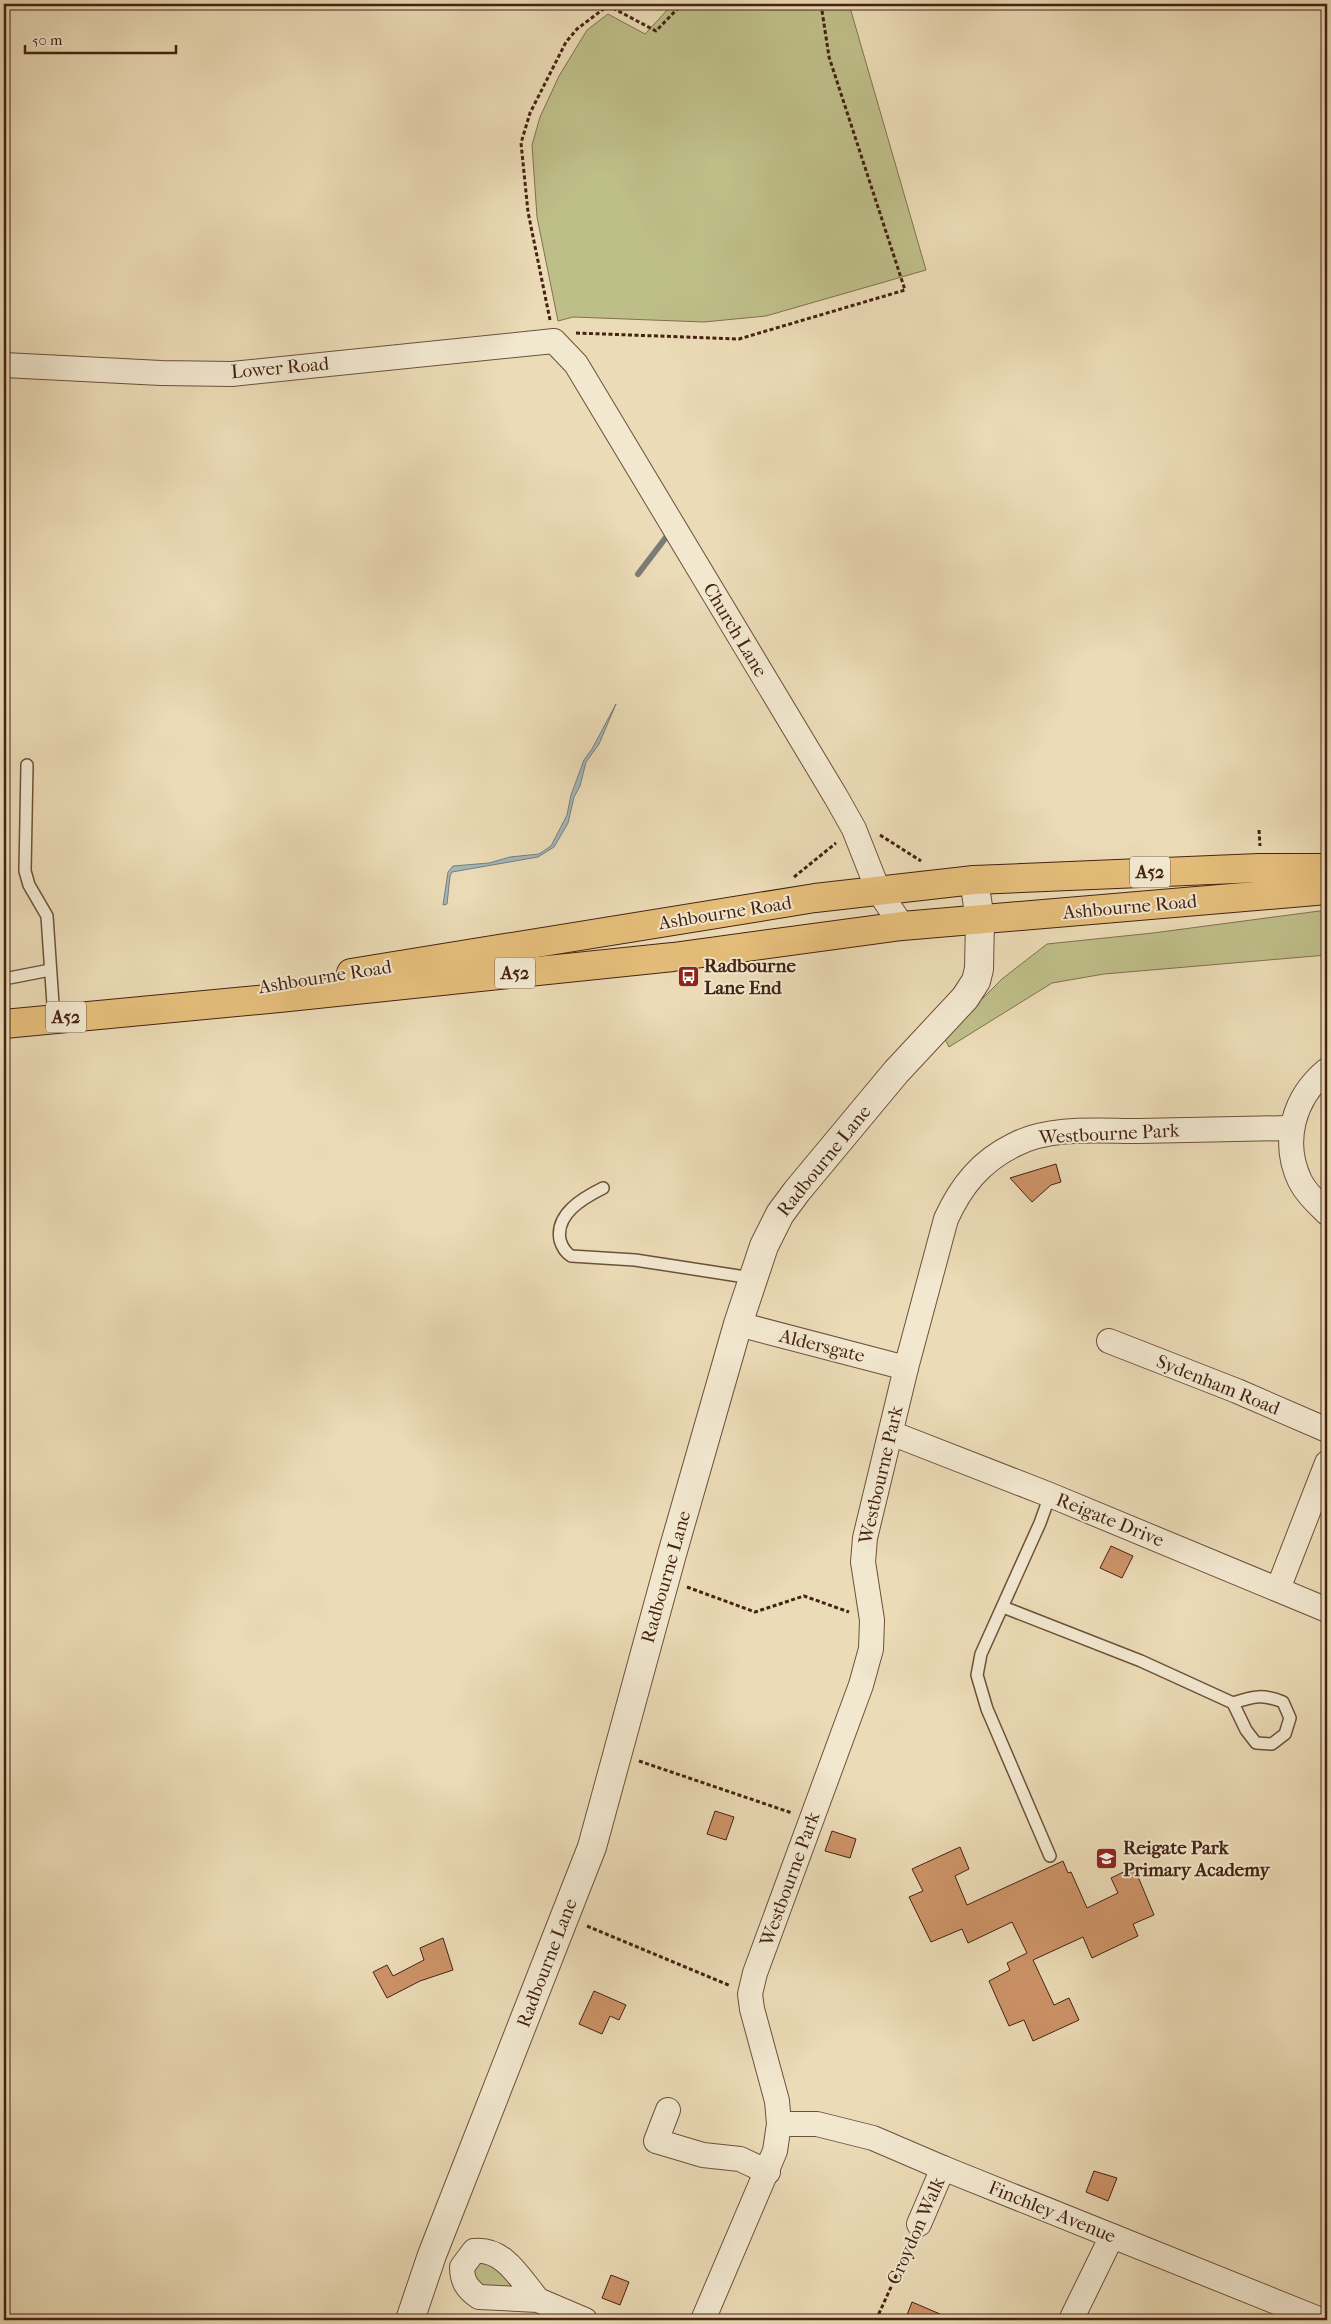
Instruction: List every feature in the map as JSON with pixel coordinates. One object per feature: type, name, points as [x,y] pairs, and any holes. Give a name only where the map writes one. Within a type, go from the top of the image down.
[{"type":"highway","name":"Ashbourne Road","points":[[128,1011],[756,907],[878,890],[974,880],[1259,868],[1327,868]]},
{"type":"highway","name":"Ashbourne Road","points":[[4,1024],[279,998],[673,957],[902,926],[1327,890]]},
{"type":"street","name":"Lower Road","points":[[4,365],[161,373],[232,374],[554,341]]},
{"type":"street","name":"Church Lane","points":[[554,341],[576,364],[836,797],[854,829],[878,890],[902,926]]},
{"type":"street","name":"Radbourne Lane","points":[[410,2320],[432,2255],[592,1847],[665,1579],[752,1278],[771,1230],[797,1191],[896,1072],[965,998],[976,981],[979,969],[980,920],[974,880]]},
{"type":"street","points":[[1327,1070],[1313,1082],[1300,1104],[1291,1128],[1292,1154],[1300,1182],[1327,1213]]},
{"type":"street","name":"Westbourne Park","points":[[703,2320],[768,2172],[775,2151],[779,2124],[777,2101],[752,2009],[750,1994],[755,1973],[861,1685],[871,1648],[872,1620],[863,1562],[865,1538],[906,1368],[946,1219],[956,1198],[969,1179],[989,1159],[1015,1144],[1041,1135],[1083,1132],[1291,1128]]},
{"type":"street","name":"Aldersgate","points":[[738,1324],[906,1368]]},
{"type":"street","name":"Sydenham Road","points":[[1109,1341],[1237,1391],[1327,1430]]},
{"type":"street","name":"Reigate Drive","points":[[891,1433],[1050,1495],[1327,1610]]},
{"type":"street","points":[[1278,1589],[1327,1463]]},
{"type":"street","points":[[668,2110],[656,2141],[703,2155],[740,2158],[768,2172]]},
{"type":"street","name":"Finchley Avenue","points":[[779,2124],[817,2124],[873,2138],[1318,2320]]},
{"type":"street","name":"Croydon Walk","points":[[919,2224],[943,2168]]},
{"type":"street","points":[[1071,2320],[1112,2236]]},
{"type":"street","points":[[538,2300],[585,2320]]},
{"type":"lane","points":[[26,765],[25,871],[29,885],[46,916],[54,1019]]},
{"type":"lane","points":[[4,979],[50,970]]},
{"type":"lane","points":[[603,1188],[588,1195],[574,1206],[564,1218],[559,1235],[563,1249],[571,1256],[635,1260],[752,1278]]},
{"type":"lane","points":[[1050,1495],[1040,1523],[981,1654],[977,1675],[987,1709],[1050,1856]]},
{"type":"lane","points":[[1003,1607],[1141,1661],[1233,1703],[1266,1695],[1283,1702],[1290,1718],[1285,1734],[1272,1744],[1256,1743],[1246,1730],[1233,1703]]},
{"type":"path","points":[[682,4],[656,31],[608,4],[577,29],[566,42],[530,113],[521,143],[528,212],[554,341],[576,333],[738,339],[905,290],[829,58],[821,4]]},
{"type":"path","points":[[665,1579],[755,1612],[804,1596],[872,1620]]},
{"type":"path","points":[[617,1754],[811,1820]]},
{"type":"path","points":[[566,1917],[750,1994]]},
{"type":"path","name":"Croydon Walk","points":[[876,2320],[919,2224]]},
{"type":"green space","points":[[668,4],[849,4],[926,270],[766,316],[704,322],[573,317],[558,321],[537,217],[532,145],[540,117],[559,76],[587,30],[608,14],[645,34],[670,7]]},
{"type":"green space","points":[[1327,910],[1327,955],[1104,974],[1052,983],[949,1047],[944,1037],[1002,979],[1047,944],[1153,933]]},
{"type":"green space","points":[[481,2257],[520,2287],[477,2288],[470,2267]]},
{"type":"water","points":[[616,704],[599,744],[586,762],[580,786],[574,797],[568,823],[554,847],[538,857],[452,872],[447,904],[443,905],[448,872],[453,866],[489,863],[510,857],[539,854],[551,846],[567,815],[571,795],[584,760]]},
{"type":"building","points":[[1056,1164],[1061,1182],[1051,1185],[1032,1202],[1010,1178]]},
{"type":"building","points":[[1111,1546],[1133,1556],[1122,1578],[1100,1568]]},
{"type":"building","points":[[715,1811],[734,1817],[726,1840],[707,1834]]},
{"type":"building","points":[[832,1831],[856,1839],[850,1858],[825,1851]]},
{"type":"building","points":[[960,1847],[969,1869],[955,1876],[967,1905],[1063,1861],[1068,1873],[1071,1872],[1087,1908],[1118,1893],[1111,1878],[1134,1867],[1154,1915],[1133,1924],[1138,1936],[1092,1958],[1083,1937],[1033,1960],[1054,2005],[1069,1998],[1079,2020],[1033,2041],[1024,2020],[1009,2026],[989,1981],[1010,1970],[1007,1963],[1027,1953],[1012,1922],[968,1943],[962,1929],[931,1942],[909,1897],[923,1891],[912,1869]]},
{"type":"building","points":[[443,1938],[453,1970],[420,1981],[387,1998],[373,1972],[387,1965],[393,1976],[424,1960],[420,1948]]},
{"type":"building","points":[[594,1991],[626,2005],[619,2020],[610,2016],[602,2034],[579,2024]]},
{"type":"building","points":[[1094,2171],[1117,2178],[1108,2201],[1086,2192]]},
{"type":"building","points":[[611,2275],[629,2282],[620,2305],[602,2298]]},
{"type":"building","points":[[912,2302],[954,2320],[905,2320]]},
{"type":"waterway","points":[[638,574],[667,536]]},
{"type":"place","name":"Radbourne Lane End","points":[[688,977]]},
{"type":"place","name":"Reigate Park Primary Academy","points":[[1107,1859]]}]
